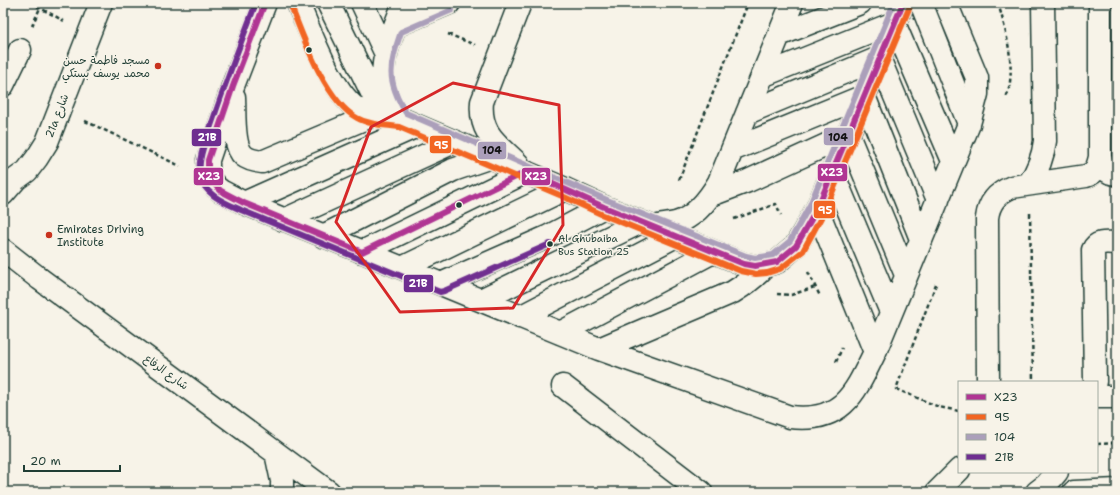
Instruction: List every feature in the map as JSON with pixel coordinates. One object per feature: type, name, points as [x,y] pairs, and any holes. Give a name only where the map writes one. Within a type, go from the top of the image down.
[{"type":"street","name":"21a شارع","points":[[3,194],[37,158],[47,142],[101,3]]},
{"type":"street","points":[[265,3],[233,86],[208,160],[208,175],[211,181],[222,192],[244,204],[599,349],[790,417],[804,418],[818,417],[842,406],[851,396],[864,375],[875,352],[969,124],[977,94],[977,78],[946,3]]},
{"type":"street","points":[[298,3],[330,73],[342,94],[354,107],[395,119],[454,142],[713,252],[744,264],[755,266],[777,262],[796,246],[817,209],[903,3]]},
{"type":"street","points":[[328,3],[374,97],[395,119]]},
{"type":"street","points":[[362,3],[386,54]]},
{"type":"street","points":[[395,119],[383,80],[383,68],[398,12],[449,3]]},
{"type":"street","points":[[520,3],[482,102],[481,112],[482,122],[486,131],[526,172]]},
{"type":"street","points":[[481,300],[647,224],[677,222],[698,209],[711,195],[719,182],[792,3]]},
{"type":"street","points":[[779,35],[860,3]]},
{"type":"street","points":[[921,3],[969,124]]},
{"type":"street","points":[[1029,184],[1040,164],[1044,153],[1045,141],[1043,3]]},
{"type":"street","points":[[988,381],[988,210],[997,195],[1004,190],[1029,184],[1090,175],[1098,168],[1100,156],[1100,3]]},
{"type":"street","points":[[762,76],[894,23]]},
{"type":"street","points":[[894,23],[953,161]]},
{"type":"street","points":[[3,85],[20,50]]},
{"type":"street","points":[[747,113],[879,58]]},
{"type":"street","points":[[879,58],[938,200]]},
{"type":"street","points":[[233,86],[238,148],[244,156],[252,161],[262,162],[395,119]]},
{"type":"street","points":[[732,150],[864,96]]},
{"type":"street","points":[[864,96],[921,239]]},
{"type":"street","points":[[244,204],[395,119]]},
{"type":"street","points":[[711,195],[748,181],[848,135]]},
{"type":"street","points":[[848,135],[906,275]]},
{"type":"street","points":[[284,220],[454,142]]},
{"type":"street","points":[[1100,156],[1103,167],[1106,171],[1117,174]]},
{"type":"street","points":[[323,236],[453,170],[491,157]]},
{"type":"street","points":[[832,171],[891,312]]},
{"type":"street","points":[[362,252],[526,172]]},
{"type":"street","points":[[402,268],[565,189]]},
{"type":"street","points":[[441,284],[547,237],[604,207]]},
{"type":"street","points":[[817,209],[875,352]]},
{"type":"street","points":[[520,317],[676,236]]},
{"type":"street","points":[[1095,381],[1093,250],[1094,247],[1100,243],[1117,243]]},
{"type":"street","name":"شارع الرفاع","points":[[3,250],[40,279],[329,492]]},
{"type":"street","points":[[560,333],[713,252]]},
{"type":"street","points":[[599,349],[733,292],[746,285],[757,276],[766,265]]},
{"type":"street","points":[[563,386],[701,492]]},
{"type":"street","points":[[1098,397],[1117,396]]},
{"type":"street","points":[[276,453],[282,481],[282,492]]},
{"type":"street","points":[[937,492],[958,471]]},
{"type":"street","points":[[1037,492],[1046,485],[1056,473]]},
{"type":"street","points":[[1074,492],[1117,490]]},
{"type":"path","points":[[31,3],[65,22]]},
{"type":"path","points":[[679,180],[748,3]]},
{"type":"path","points":[[81,119],[211,181]]},
{"type":"path","points":[[1029,184],[1033,381]]},
{"type":"path","points":[[1098,444],[1117,443]]},
{"type":"highlighted area","points":[[453,83],[559,105],[563,225],[513,308],[400,312],[336,222],[371,127]]},
{"type":"transit line","name":"21B","points":[[256,3],[201,155],[199,169],[202,183],[216,198],[241,210],[440,292],[550,244]]},
{"type":"transit line","name":"X23","points":[[265,3],[233,86],[208,160],[208,175],[211,181],[221,191],[244,203],[362,252],[526,172],[604,207],[744,264],[755,266],[777,262],[796,246],[817,209],[903,3]]},
{"type":"transit line","name":"104","points":[[452,10],[401,32],[392,64],[392,82],[406,113],[607,200],[746,256],[755,258],[773,255],[790,241],[810,205],[894,3]]},
{"type":"transit line","name":"95","points":[[291,6],[309,51],[325,83],[335,98],[357,118],[372,123],[399,127],[601,214],[741,271],[756,274],[767,273],[780,269],[803,251],[824,212],[910,6]]},
{"type":"place","name":"مسجد فاطمة حسن محمد يوسف بستكي","points":[[158,66]]},
{"type":"place","name":"Emirates Driving Institute","points":[[49,235]]},
{"type":"place","name":"Al Ghubaiba Bus Station 25","points":[[550,244]]}]
